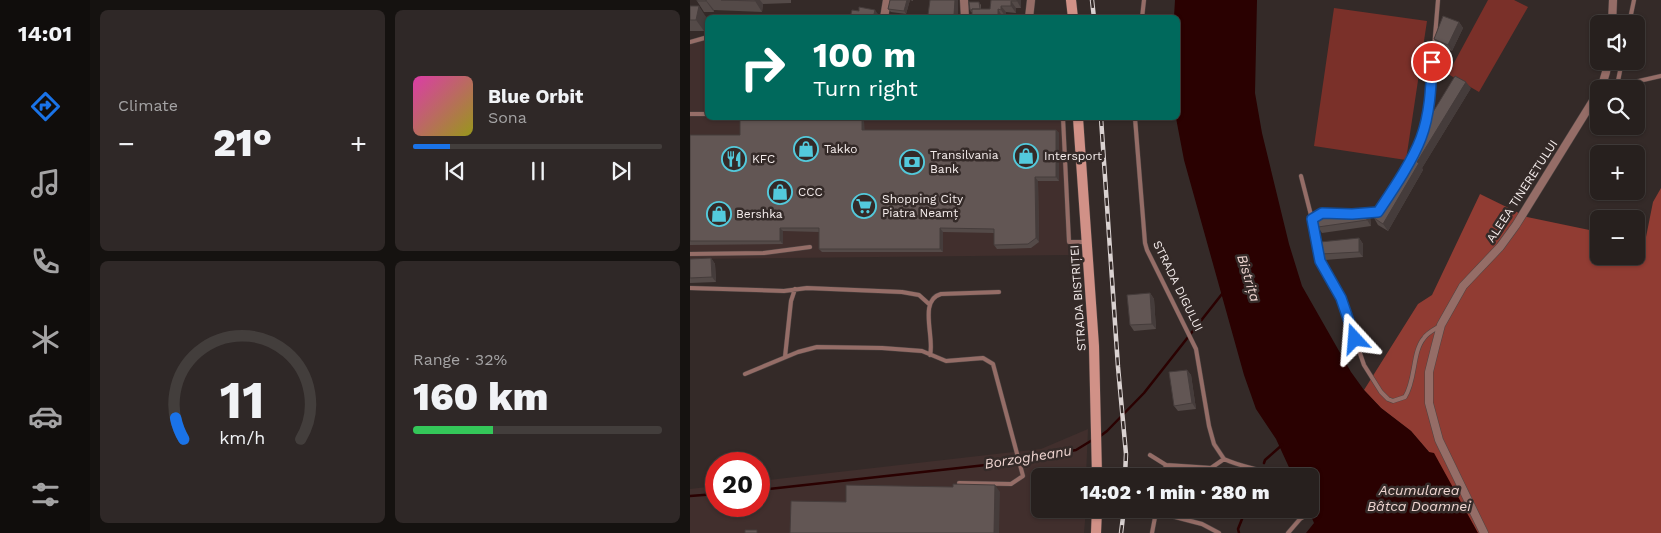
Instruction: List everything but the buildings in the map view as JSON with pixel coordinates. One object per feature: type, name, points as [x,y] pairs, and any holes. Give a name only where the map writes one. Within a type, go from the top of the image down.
[{"type":"main road","points":[[1067,15],[1072,1]]},
{"type":"main road","points":[[1072,1],[1073,15]]},
{"type":"main road","name":"STRADA BISTRIȚEI","points":[[1078,120],[1094,346],[1097,468]]},
{"type":"main road","points":[[1096,533],[1097,518]]},
{"type":"street","points":[[885,15],[888,0]]},
{"type":"street","points":[[964,0],[965,15]]},
{"type":"street","points":[[1029,15],[1031,0]]},
{"type":"street","points":[[1613,15],[1614,0]]},
{"type":"street","name":"ALEEA TINERETULUI","points":[[1484,533],[1439,440],[1429,403],[1429,372],[1441,325],[1463,286],[1500,248],[1590,105]]},
{"type":"lane","points":[[1142,15],[1144,0]]},
{"type":"lane","points":[[1421,138],[1430,97],[1438,0]]},
{"type":"lane","points":[[1631,15],[1634,0]]},
{"type":"lane","points":[[690,42],[705,38]]},
{"type":"lane","points":[[1643,80],[1661,76]]},
{"type":"lane","points":[[690,114],[705,114]]},
{"type":"lane","points":[[1062,120],[1069,242],[1086,242]]},
{"type":"lane","name":"STRADA DIGULUI","points":[[1135,120],[1145,243],[1195,345],[1209,426],[1214,444],[1224,459]]},
{"type":"lane","points":[[1301,176],[1320,261],[1341,298],[1364,365],[1381,392],[1388,399],[1393,401],[1405,397],[1410,390],[1416,356],[1424,338],[1441,325]]},
{"type":"lane","points":[[1312,219],[1322,213],[1352,214],[1378,212],[1383,204]]},
{"type":"lane","points":[[690,254],[764,253],[810,247]]},
{"type":"lane","points":[[690,288],[902,292],[919,295],[929,304]]},
{"type":"lane","points":[[785,357],[791,301],[796,289]]},
{"type":"lane","points":[[930,355],[932,348],[928,314],[929,304],[932,299],[941,294],[999,292]]},
{"type":"lane","points":[[745,374],[798,352],[816,347],[882,348],[922,352],[946,361],[983,358],[993,364],[1023,476],[1011,484],[959,483]]},
{"type":"lane","points":[[1150,455],[1166,465],[1211,468],[1224,459],[1239,466],[1250,468]]},
{"type":"lane","points":[[1152,533],[1155,518]]},
{"type":"lane","points":[[1182,518],[1202,524],[1218,533]]},
{"type":"lane","points":[[1288,533],[1303,518]]},
{"type":"shaded area","points":[[1488,0],[1514,0],[1528,7],[1479,92],[1448,74]]},
{"type":"shaded area","points":[[1334,8],[1427,21],[1406,160],[1314,146]]},
{"type":"shaded area","name":"Shopping City Piatra Neamț","points":[[705,37],[705,120],[1063,120],[1070,255],[690,259],[690,41]]},
{"type":"shaded area","points":[[1661,188],[1661,533],[1476,533],[1429,452],[1411,431],[1381,408],[1364,390],[1418,304],[1432,295],[1480,194],[1527,217],[1590,230],[1590,265],[1645,265],[1645,242],[1653,202]]},
{"type":"shaded area","points":[[1088,429],[1086,468],[1031,468],[1031,518],[1085,518],[1084,533],[690,533],[690,489],[705,487],[705,517],[770,517],[770,480],[1041,449]]},
{"type":"water","points":[[1175,0],[1257,0],[1255,93],[1262,133],[1289,244],[1302,286],[1351,372],[1364,390],[1381,408],[1411,431],[1429,452],[1434,453],[1478,533],[1306,533],[1314,523],[1312,518],[1319,518],[1319,468],[1289,468],[1276,439],[1256,409],[1244,375],[1184,160],[1176,120],[1180,120],[1180,15],[1174,15]]},
{"type":"waterway","name":"Borzogheanu","points":[[1099,437],[1144,393],[1222,294]]},
{"type":"waterway","name":"Borzogheanu","points":[[770,489],[1004,463],[1076,450],[1094,439]]},
{"type":"waterway","points":[[1264,463],[1282,445]]},
{"type":"waterway","name":"Borzogheanu","points":[[690,496],[705,495]]},
{"type":"waterway","points":[[1239,533],[1238,529],[1242,518]]},
{"type":"railway","points":[[1092,0],[1094,15]]},
{"type":"railway","points":[[1101,120],[1118,367],[1126,454],[1125,468]]},
{"type":"railway","points":[[1121,533],[1123,518]]},
{"type":"place","name":"Takko","points":[[806,149]]},
{"type":"place","name":"Intersport","points":[[1026,156]]},
{"type":"place","name":"KFC","points":[[734,159]]},
{"type":"place","name":"Transilvania Bank","points":[[912,162]]},
{"type":"place","name":"CCC","points":[[780,192]]},
{"type":"place","name":"Shopping City Piatra Neamț","points":[[864,206]]},
{"type":"place","name":"Bershka","points":[[719,214]]},
{"type":"route","points":[[1355,339],[1341,298],[1320,261],[1312,219],[1322,213],[1352,214],[1378,212],[1398,181],[1421,138],[1430,97],[1432,62]]},
{"type":"water label","name":"Bistrița","points":[[1249,278]]},
{"type":"water label","name":"Acumularea Bâtca Doamnei","points":[[1419,498]]}]
